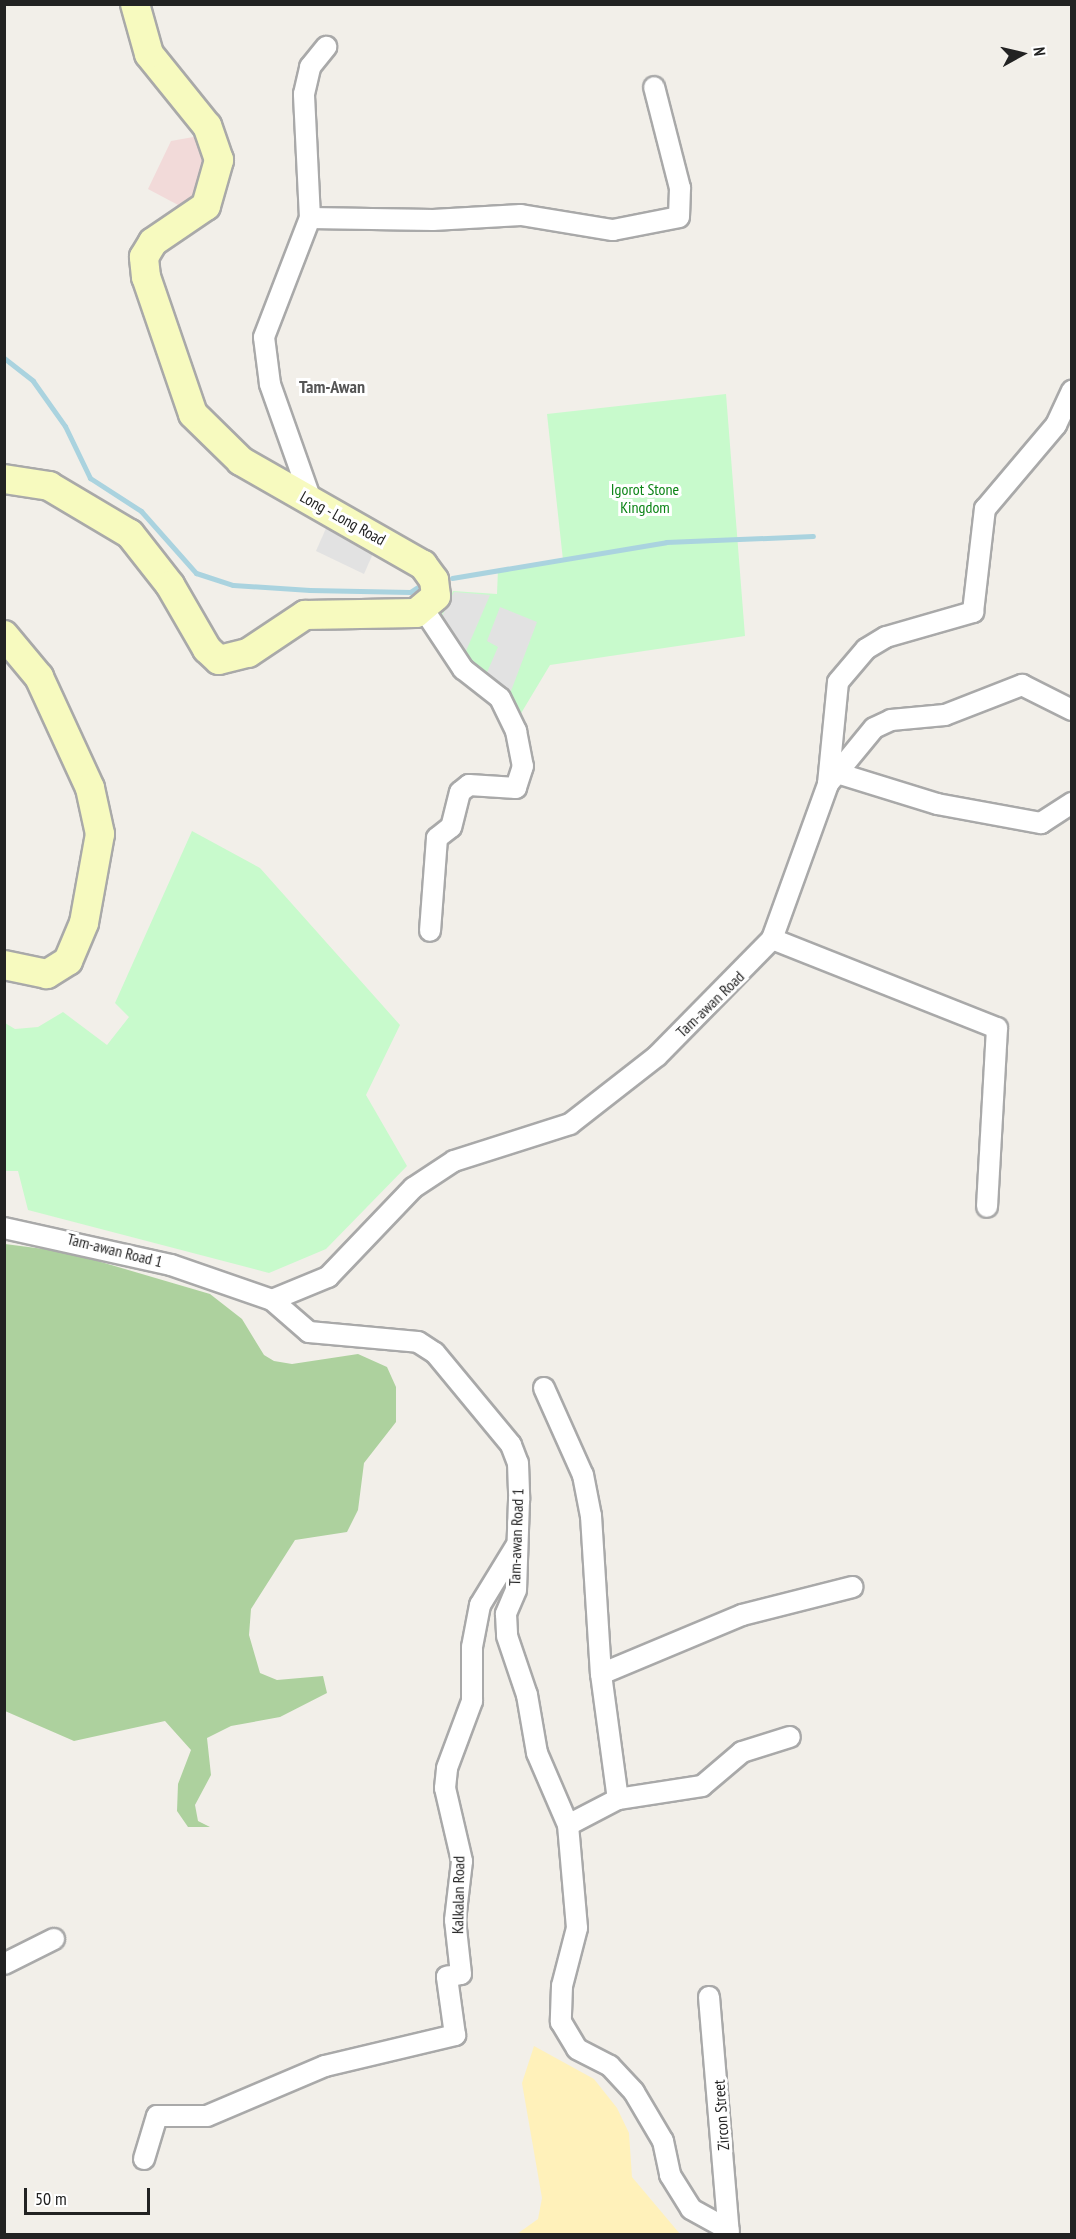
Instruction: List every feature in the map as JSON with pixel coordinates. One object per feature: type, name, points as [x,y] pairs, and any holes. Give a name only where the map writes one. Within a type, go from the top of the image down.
[{"type":"main road","name":"Long - Long Road","points":[[135,4],[149,54],[207,126],[219,160],[206,206],[153,242],[144,257],[146,277],[188,400],[212,438],[311,500],[423,565],[436,589],[435,601],[424,610]]},
{"type":"main road","points":[[4,480],[49,486],[130,534],[216,659],[248,653],[305,615],[424,610]]},
{"type":"main road","points":[[4,635],[39,676],[90,788],[100,834],[84,923],[68,961],[47,974],[4,965]]},
{"type":"street","points":[[311,500],[270,384],[264,337],[310,218],[304,94],[310,67],[326,47]]},
{"type":"street","points":[[310,218],[433,220],[521,215],[613,230],[679,217],[680,188],[654,87]]},
{"type":"street","points":[[1071,390],[1056,425],[986,509],[973,612],[886,637],[866,649],[838,682],[833,778],[937,804],[1041,823],[1071,804]]},
{"type":"street","points":[[424,610],[463,669],[500,698],[516,731],[523,766],[516,788],[470,785],[460,792],[451,828],[437,838],[430,931]]},
{"type":"street","name":"Tam-awan Road","points":[[272,1300],[328,1277],[413,1188],[454,1161],[570,1125],[657,1056],[772,939],[833,778],[882,724],[945,715],[1022,685],[1071,710]]},
{"type":"street","points":[[772,939],[997,1028],[987,1207]]},
{"type":"street","name":"Tam-awan Road 1","points":[[4,1227],[171,1264],[272,1300],[309,1332],[397,1336],[435,1353],[511,1445],[518,1463],[516,1590],[506,1614],[507,1636],[527,1695],[537,1753],[568,1825],[577,1928],[562,1986],[561,2022],[577,2049],[610,2066],[634,2092],[663,2142],[670,2175],[691,2209],[729,2232]]},
{"type":"street","points":[[544,1388],[585,1485],[602,1674],[618,1799]]},
{"type":"street","name":"Kalkalan Road","points":[[144,2159],[157,2116],[207,2116],[325,2066],[455,2035],[447,1977],[461,1974],[455,1920],[462,1861],[446,1788],[447,1768],[472,1701],[472,1647],[480,1605],[516,1546]]},
{"type":"street","points":[[602,1674],[742,1615],[853,1587]]},
{"type":"street","points":[[568,1825],[618,1799],[702,1786],[742,1752],[790,1737]]},
{"type":"street","points":[[4,1964],[54,1939]]},
{"type":"street","name":"Zircon Street","points":[[709,1997],[729,2232]]},
{"type":"shaded area","points":[[199,136],[207,150],[196,194],[180,206],[148,189],[171,141]]},
{"type":"shaded area","points":[[327,526],[375,549],[364,574],[316,551]]},
{"type":"shaded area","points":[[454,592],[490,595],[463,658],[440,620]]},
{"type":"shaded area","points":[[500,607],[537,622],[508,699],[485,677],[498,647],[487,641]]},
{"type":"green space","name":"Igorot Stone Kingdom","points":[[726,394],[745,636],[550,665],[517,720],[463,661],[439,620],[453,591],[497,594],[498,569],[563,560],[547,414]]},
{"type":"green space","points":[[192,831],[260,868],[400,1025],[366,1095],[407,1166],[326,1249],[269,1273],[28,1210],[18,1171],[5,1171],[5,1023],[15,1029],[38,1027],[63,1012],[107,1045],[129,1017],[115,1003]]},
{"type":"green space","points":[[5,1244],[67,1252],[210,1294],[242,1319],[264,1355],[274,1361],[292,1364],[358,1354],[387,1367],[396,1387],[396,1422],[364,1463],[358,1510],[347,1532],[295,1540],[251,1609],[249,1635],[260,1673],[277,1680],[323,1676],[327,1693],[280,1717],[231,1726],[207,1738],[211,1775],[195,1805],[198,1821],[210,1827],[188,1827],[177,1811],[178,1784],[191,1750],[165,1721],[74,1741],[5,1711]]},
{"type":"sand","points":[[534,2046],[594,2079],[617,2108],[629,2133],[632,2177],[680,2234],[517,2234],[538,2219],[542,2198],[522,2083]]},
{"type":"waterway","points":[[4,358],[33,381],[65,426],[90,478],[141,511],[196,573],[233,585],[310,590],[410,592],[418,587]]},
{"type":"waterway","points":[[452,578],[666,542],[813,536]]},
{"type":"district","name":"Tam-Awan","points":[[332,387]]}]
